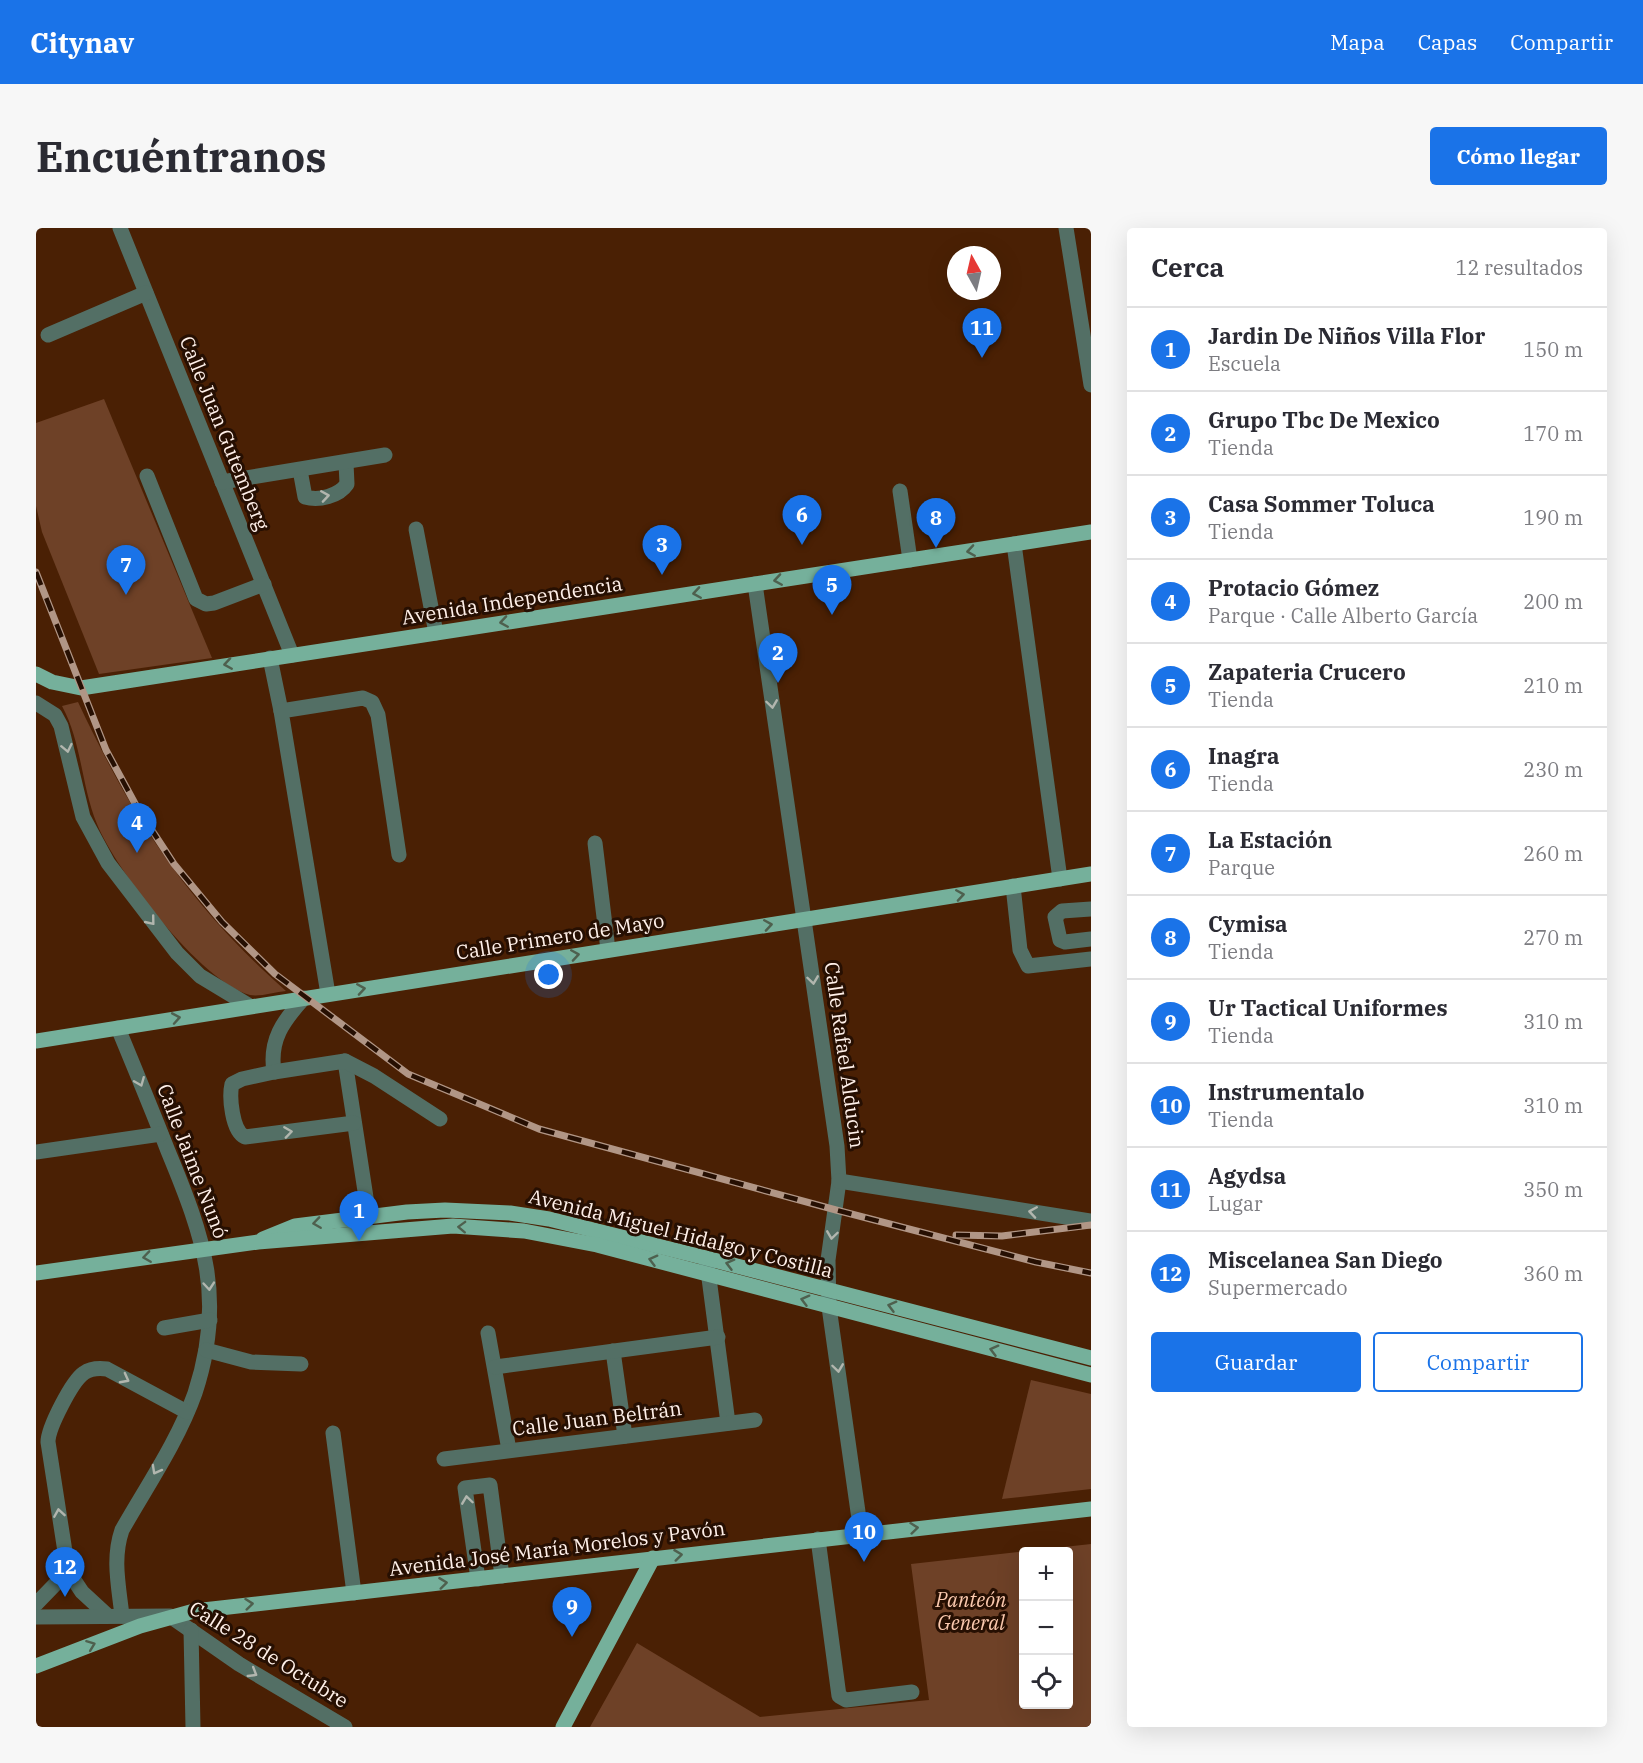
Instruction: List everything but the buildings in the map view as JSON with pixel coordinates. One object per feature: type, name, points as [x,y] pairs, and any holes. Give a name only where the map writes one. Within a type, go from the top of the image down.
[{"type":"main road","name":"Avenida Independencia","points":[[36,674],[52,682],[81,688],[1091,532]]},
{"type":"main road","name":"Calle Primero de Mayo","points":[[36,1041],[248,1005],[1091,874]]},
{"type":"main road","name":"Avenida Miguel Hidalgo y Costilla","points":[[258,1242],[276,1232],[295,1226],[369,1217],[445,1210],[510,1213],[549,1219],[1091,1358]]},
{"type":"main road","name":"Avenida Miguel Hidalgo y Costilla","points":[[36,1273],[258,1242],[420,1228],[491,1228],[555,1235],[1091,1375]]},
{"type":"main road","points":[[917,1330],[922,1314]]},
{"type":"main road","points":[[1020,1357],[1024,1340]]},
{"type":"main road","name":"Avenida José María Morelos y Pavón","points":[[36,1666],[170,1616],[204,1609],[861,1533],[1091,1509]]},
{"type":"main road","points":[[563,1727],[652,1558]]},
{"type":"street","name":"Calle Juan Gutemberg","points":[[120,228],[292,655]]},
{"type":"street","points":[[1066,228],[1091,385]]},
{"type":"street","points":[[48,335],[146,293]]},
{"type":"street","points":[[222,482],[385,455]]},
{"type":"street","points":[[300,470],[305,497],[332,495],[342,491],[347,484],[346,463]]},
{"type":"street","points":[[147,476],[196,600],[206,604],[214,603],[264,585]]},
{"type":"street","points":[[900,491],[910,560]]},
{"type":"street","points":[[416,529],[436,633]]},
{"type":"street","points":[[1014,544],[1060,879]]},
{"type":"street","name":"Calle Rafael Alducin","points":[[755,584],[837,1146],[839,1181],[828,1260],[829,1307],[861,1533]]},
{"type":"street","points":[[270,658],[281,711],[328,994]]},
{"type":"street","points":[[281,711],[363,698],[372,702],[378,715],[399,855]]},
{"type":"street","points":[[36,703],[55,715],[61,726],[83,817],[108,863],[164,937],[200,976],[248,1005]]},
{"type":"street","points":[[595,843],[608,950]]},
{"type":"street","points":[[1013,886],[1020,950],[1028,966],[1091,960]]},
{"type":"street","points":[[1091,909],[1062,911],[1055,917],[1060,940],[1065,942],[1091,939]]},
{"type":"street","points":[[274,1072],[272,1048],[276,1035],[286,1017],[304,998]]},
{"type":"street","name":"Calle Jaime Nunó","points":[[115,1616],[118,1543],[187,1412],[206,1350],[210,1320],[204,1249],[190,1204],[118,1028]]},
{"type":"street","points":[[345,1061],[369,1217]]},
{"type":"street","points":[[354,1123],[251,1137],[240,1135],[231,1096],[232,1084],[242,1079],[274,1072],[345,1061],[374,1076],[440,1119]]},
{"type":"street","points":[[36,1152],[161,1134]]},
{"type":"street","points":[[839,1181],[1091,1221]]},
{"type":"street","points":[[705,1258],[713,1292],[728,1423]]},
{"type":"street","points":[[164,1328],[210,1320]]},
{"type":"street","points":[[488,1333],[510,1450]]},
{"type":"street","points":[[495,1367],[718,1336]]},
{"type":"street","points":[[206,1350],[251,1362],[301,1364]]},
{"type":"street","points":[[613,1351],[626,1436]]},
{"type":"street","points":[[115,1616],[82,1592],[68,1571],[48,1436],[77,1380],[86,1372],[107,1369],[187,1412]]},
{"type":"street","name":"Calle Juan Beltrán","points":[[444,1459],[755,1420]]},
{"type":"street","points":[[333,1432],[354,1593]]},
{"type":"street","points":[[478,1579],[465,1488],[490,1485],[502,1576]]},
{"type":"street","points":[[818,1539],[841,1698],[912,1692]]},
{"type":"street","points":[[36,1604],[68,1571]]},
{"type":"street","points":[[36,1617],[170,1616]]},
{"type":"street","name":"Calle 28 de Octubre","points":[[170,1616],[239,1664],[345,1727]]},
{"type":"street","points":[[191,1630],[193,1727]]},
{"type":"green space","points":[[104,399],[212,658],[99,674],[42,532],[36,506],[36,423]]},
{"type":"green space","points":[[78,702],[120,785],[166,858],[191,892],[220,925],[286,991],[250,995],[230,986],[208,970],[185,947],[141,895],[107,844],[92,809],[74,735],[62,706]]},
{"type":"green space","points":[[1031,1380],[1091,1394],[1091,1489],[1002,1499]]},
{"type":"green space","name":"Panteón General","points":[[1091,1544],[1091,1727],[590,1727],[637,1643],[760,1717],[929,1700],[911,1564],[1019,1552],[1019,1709],[1073,1709],[1073,1547],[1064,1547]]},
{"type":"railway","points":[[36,572],[106,750],[138,809],[174,864],[222,922],[275,974],[408,1074],[539,1129],[836,1210],[1036,1262],[1091,1273]]},
{"type":"railway","points":[[956,1235],[1002,1236],[1091,1225]]},
{"type":"place","name":"Agydsa","points":[[982,358]]},
{"type":"place","name":"Inagra","points":[[802,545]]},
{"type":"place","name":"Cymisa","points":[[936,548]]},
{"type":"place","name":"Casa Sommer Toluca","points":[[662,575]]},
{"type":"place","name":"La Estación","points":[[126,595]]},
{"type":"place","name":"Zapateria Crucero","points":[[832,615]]},
{"type":"place","name":"Grupo Tbc De Mexico","points":[[778,683]]},
{"type":"place","name":"Protacio Gómez","points":[[137,853]]},
{"type":"place","name":"Jardin De Niños Villa Flor","points":[[359,1241]]},
{"type":"place","name":"Instrumentalo","points":[[864,1562]]},
{"type":"place","name":"Miscelanea San Diego","points":[[65,1597]]},
{"type":"place","name":"Ur Tactical Uniformes","points":[[572,1637]]}]
